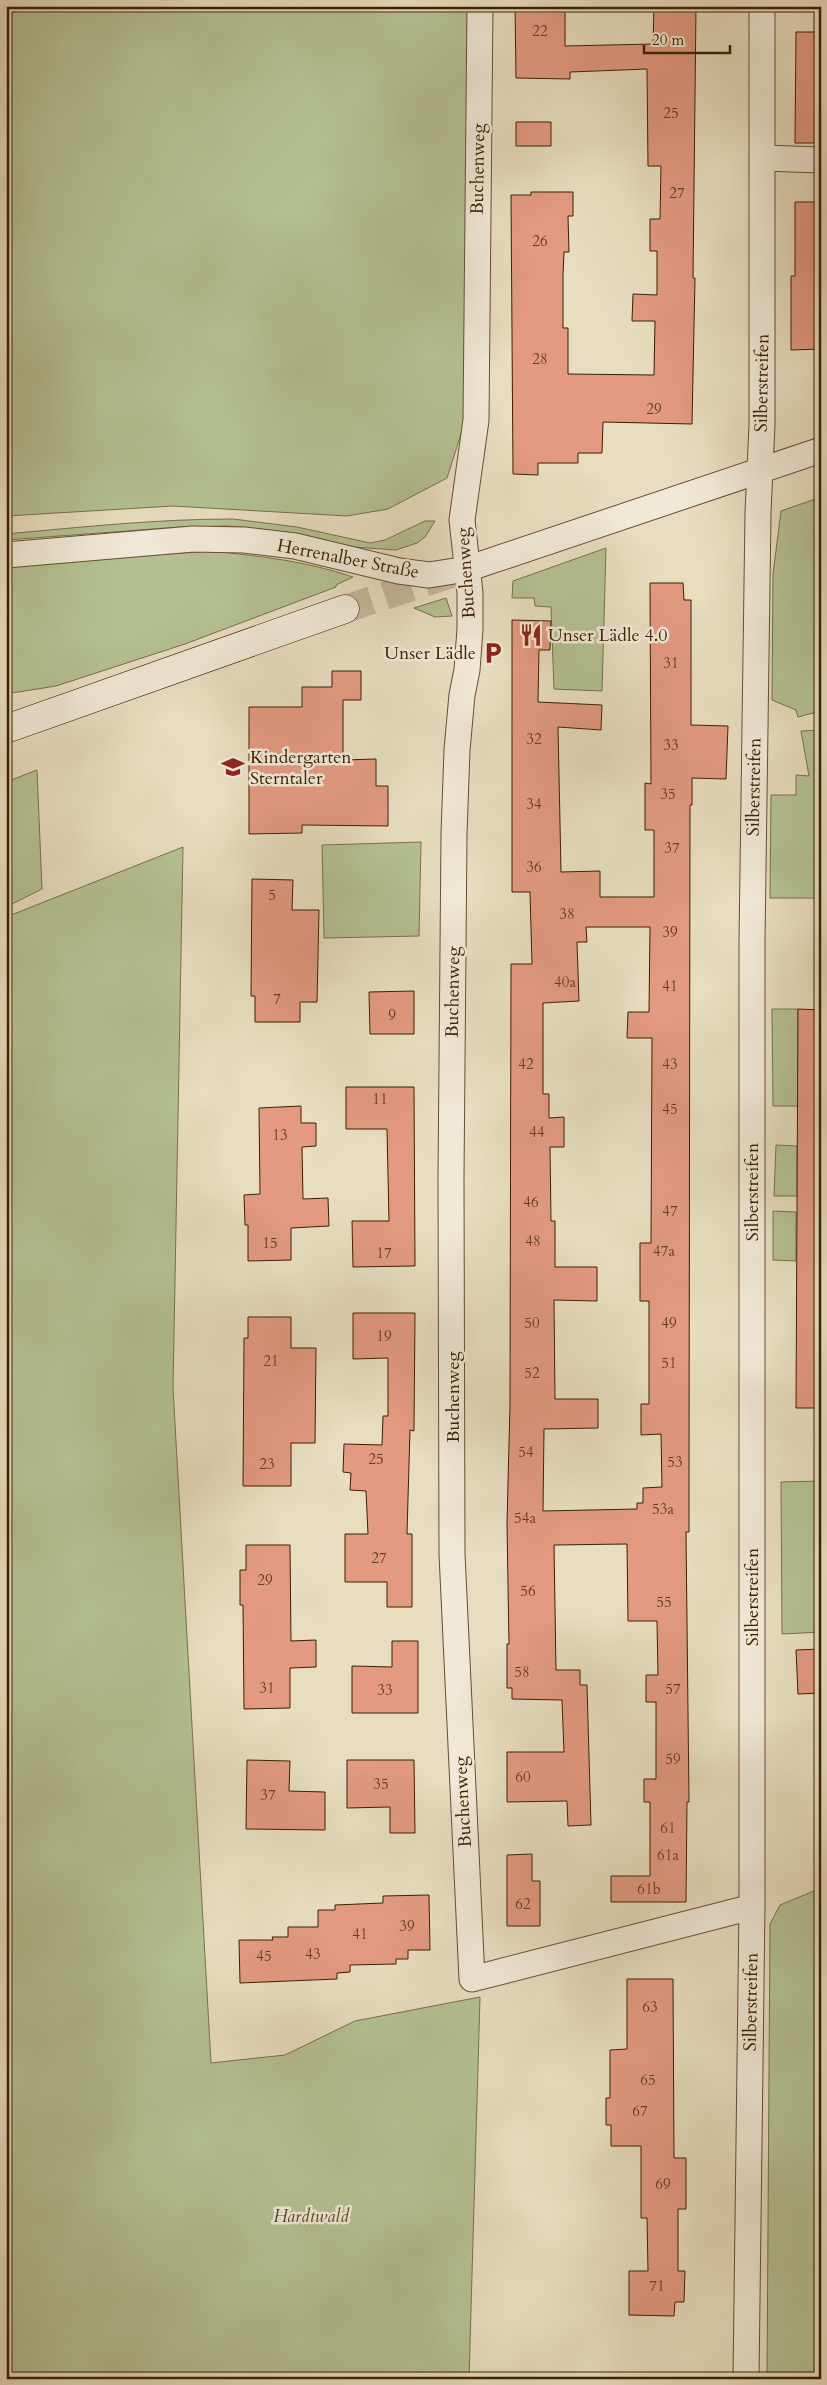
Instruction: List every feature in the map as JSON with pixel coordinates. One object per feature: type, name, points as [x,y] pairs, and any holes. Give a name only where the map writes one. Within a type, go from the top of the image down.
[{"type":"main road","points":[[6,729],[345,609]]},
{"type":"street","name":"Buchenweg","points":[[480,6],[476,420],[462,520],[470,593],[470,629],[457,750],[454,834],[451,1178],[452,1554],[472,1979],[752,1906]]},
{"type":"street","name":"Silberstreifen","points":[[746,2379],[752,1906],[752,941],[758,513],[761,470],[762,6]]},
{"type":"street","points":[[762,158],[821,160]]},
{"type":"street","name":"Herrenalber Straße","points":[[6,554],[193,539],[244,540],[295,546],[399,571],[430,575],[467,569],[821,450]]},
{"type":"green space","points":[[6,6],[469,6],[466,418],[447,478],[388,509],[347,516],[173,506],[6,516]]},
{"type":"green space","points":[[821,497],[821,711],[798,717],[796,710],[772,700],[773,574],[781,511]]},
{"type":"green space","points":[[233,519],[297,527],[370,543],[385,540],[425,521],[435,521],[425,537],[417,543],[396,550],[353,547],[293,533],[229,526],[180,527],[6,540],[6,534],[148,522]]},
{"type":"green space","points":[[606,548],[602,691],[554,689],[551,607],[535,606],[534,598],[512,598],[513,581]]},
{"type":"green space","points":[[210,551],[300,563],[353,577],[336,585],[336,587],[185,644],[56,686],[6,694],[6,566]]},
{"type":"green space","points":[[446,598],[452,616],[435,617],[414,608]]},
{"type":"green space","points":[[821,730],[821,898],[770,898],[771,795],[796,795],[796,775],[809,776],[801,731]]},
{"type":"green space","points":[[37,770],[42,889],[6,907],[6,782]]},
{"type":"green space","points":[[421,842],[419,936],[324,938],[322,845]]},
{"type":"green space","name":"Hardtwald","points":[[183,847],[173,1388],[211,2063],[285,2055],[355,2021],[480,1997],[469,2379],[6,2379],[6,917]]},
{"type":"green space","points":[[772,1009],[798,1009],[798,1106],[773,1106]]},
{"type":"green space","points":[[776,1145],[797,1146],[797,1196],[774,1196]]},
{"type":"green space","points":[[773,1211],[796,1212],[796,1261],[773,1260]]},
{"type":"green space","points":[[821,1481],[821,1632],[782,1634],[781,1482]]},
{"type":"green space","points":[[821,1888],[821,2379],[767,2379],[770,1924],[780,1905]]},
{"type":"building","points":[[515,6],[565,6],[565,46],[653,44],[654,6],[696,6],[693,278],[695,278],[692,424],[603,422],[602,453],[578,453],[578,463],[538,463],[538,475],[513,474],[511,195],[531,195],[531,192],[573,192],[573,216],[568,216],[569,252],[564,252],[563,275],[563,328],[568,328],[568,374],[654,375],[655,321],[632,321],[633,294],[657,295],[657,251],[650,251],[650,219],[660,219],[661,166],[648,166],[647,69],[570,72],[570,79],[516,78]]},
{"type":"building","points":[[796,32],[821,32],[821,143],[795,143]]},
{"type":"building","points":[[516,122],[551,122],[551,146],[516,146]]},
{"type":"building","points":[[795,202],[821,202],[821,349],[791,350],[791,276],[795,276]]},
{"type":"building","points":[[650,583],[683,583],[684,600],[691,600],[691,725],[728,726],[726,779],[692,778],[692,805],[690,805],[689,1532],[686,1532],[689,1802],[687,1802],[686,1902],[611,1902],[611,1876],[650,1876],[650,1802],[644,1802],[644,1779],[656,1779],[656,1702],[646,1702],[646,1675],[658,1675],[657,1621],[628,1621],[627,1544],[554,1545],[556,1670],[580,1670],[580,1685],[587,1685],[591,1825],[568,1826],[567,1801],[507,1802],[507,1752],[564,1752],[562,1700],[512,1699],[512,1688],[507,1688],[507,1644],[509,1644],[507,1524],[510,1403],[511,964],[532,964],[530,892],[512,892],[512,620],[551,621],[550,650],[539,650],[538,702],[602,705],[601,730],[558,727],[561,872],[600,871],[600,897],[654,897],[654,830],[645,830],[645,783],[651,784]],"holes":[[[586,927],[650,927],[649,1012],[628,1012],[627,1038],[652,1038],[651,1243],[640,1243],[640,1301],[649,1301],[649,1404],[641,1404],[641,1435],[661,1434],[662,1487],[643,1488],[643,1503],[637,1503],[637,1509],[543,1511],[544,1429],[598,1428],[598,1399],[555,1399],[554,1300],[597,1301],[597,1267],[555,1267],[555,1221],[551,1221],[550,1147],[564,1147],[564,1117],[549,1118],[549,1094],[543,1094],[543,1003],[579,1001],[577,942],[587,942]]]},
{"type":"building","points":[[332,671],[361,671],[361,700],[343,700],[343,760],[376,759],[376,786],[388,786],[388,826],[302,825],[302,833],[249,834],[249,707],[302,707],[302,687],[332,687]]},
{"type":"building","points":[[252,879],[293,880],[292,910],[319,910],[317,1002],[300,1002],[300,1022],[255,1022],[255,996],[251,996]]},
{"type":"building","points":[[414,991],[414,1034],[370,1034],[369,992]]},
{"type":"building","points":[[798,1009],[821,1010],[821,1408],[796,1408]]},
{"type":"building","points":[[346,1087],[414,1087],[415,1266],[353,1267],[352,1221],[389,1221],[387,1129],[346,1129]]},
{"type":"building","points":[[301,1106],[301,1123],[316,1123],[316,1146],[302,1147],[303,1199],[328,1198],[329,1226],[291,1228],[291,1260],[248,1261],[248,1225],[245,1225],[244,1195],[260,1194],[259,1108]]},
{"type":"building","points":[[353,1313],[415,1313],[414,1431],[410,1430],[407,1534],[412,1534],[412,1607],[387,1607],[387,1582],[345,1582],[345,1534],[368,1534],[366,1491],[350,1490],[351,1473],[343,1472],[344,1444],[382,1445],[383,1416],[388,1416],[388,1358],[353,1359]]},
{"type":"building","points":[[248,1317],[291,1317],[291,1348],[316,1348],[315,1443],[291,1443],[291,1486],[243,1486],[244,1338],[248,1338]]},
{"type":"building","points":[[246,1545],[290,1545],[291,1641],[316,1640],[316,1667],[290,1668],[290,1708],[244,1709],[243,1605],[240,1605],[240,1570],[246,1570]]},
{"type":"building","points":[[392,1641],[418,1641],[418,1713],[352,1713],[352,1666],[392,1667]]},
{"type":"building","points":[[821,1649],[821,1693],[798,1694],[796,1650]]},
{"type":"building","points":[[247,1760],[290,1761],[289,1791],[325,1792],[325,1830],[246,1829]]},
{"type":"building","points":[[347,1760],[414,1760],[415,1833],[390,1833],[390,1807],[347,1808]]},
{"type":"building","points":[[532,1854],[532,1881],[540,1881],[540,1926],[507,1926],[507,1855]]},
{"type":"building","points":[[429,1895],[430,1950],[408,1950],[408,1959],[396,1959],[396,1964],[350,1965],[350,1972],[337,1973],[337,1979],[240,1983],[239,1940],[273,1940],[272,1937],[288,1937],[288,1927],[318,1927],[318,1910],[335,1910],[335,1905],[383,1903],[383,1896]]},
{"type":"building","points":[[627,1979],[673,1979],[674,2158],[686,2158],[686,2209],[678,2209],[678,2271],[685,2271],[684,2302],[675,2302],[674,2316],[629,2315],[629,2271],[648,2271],[647,2218],[641,2218],[641,2146],[611,2146],[611,2125],[606,2125],[606,2098],[610,2098],[610,2050],[627,2049]]},
{"type":"tunnel","points":[[345,609],[451,574]]},
{"type":"place","name":"Unser Lädle 4.0","points":[[531,635]]},
{"type":"place","name":"Unser Lädle","points":[[493,653]]},
{"type":"place","name":"Kindergarten Sterntaler","points":[[233,767]]}]
